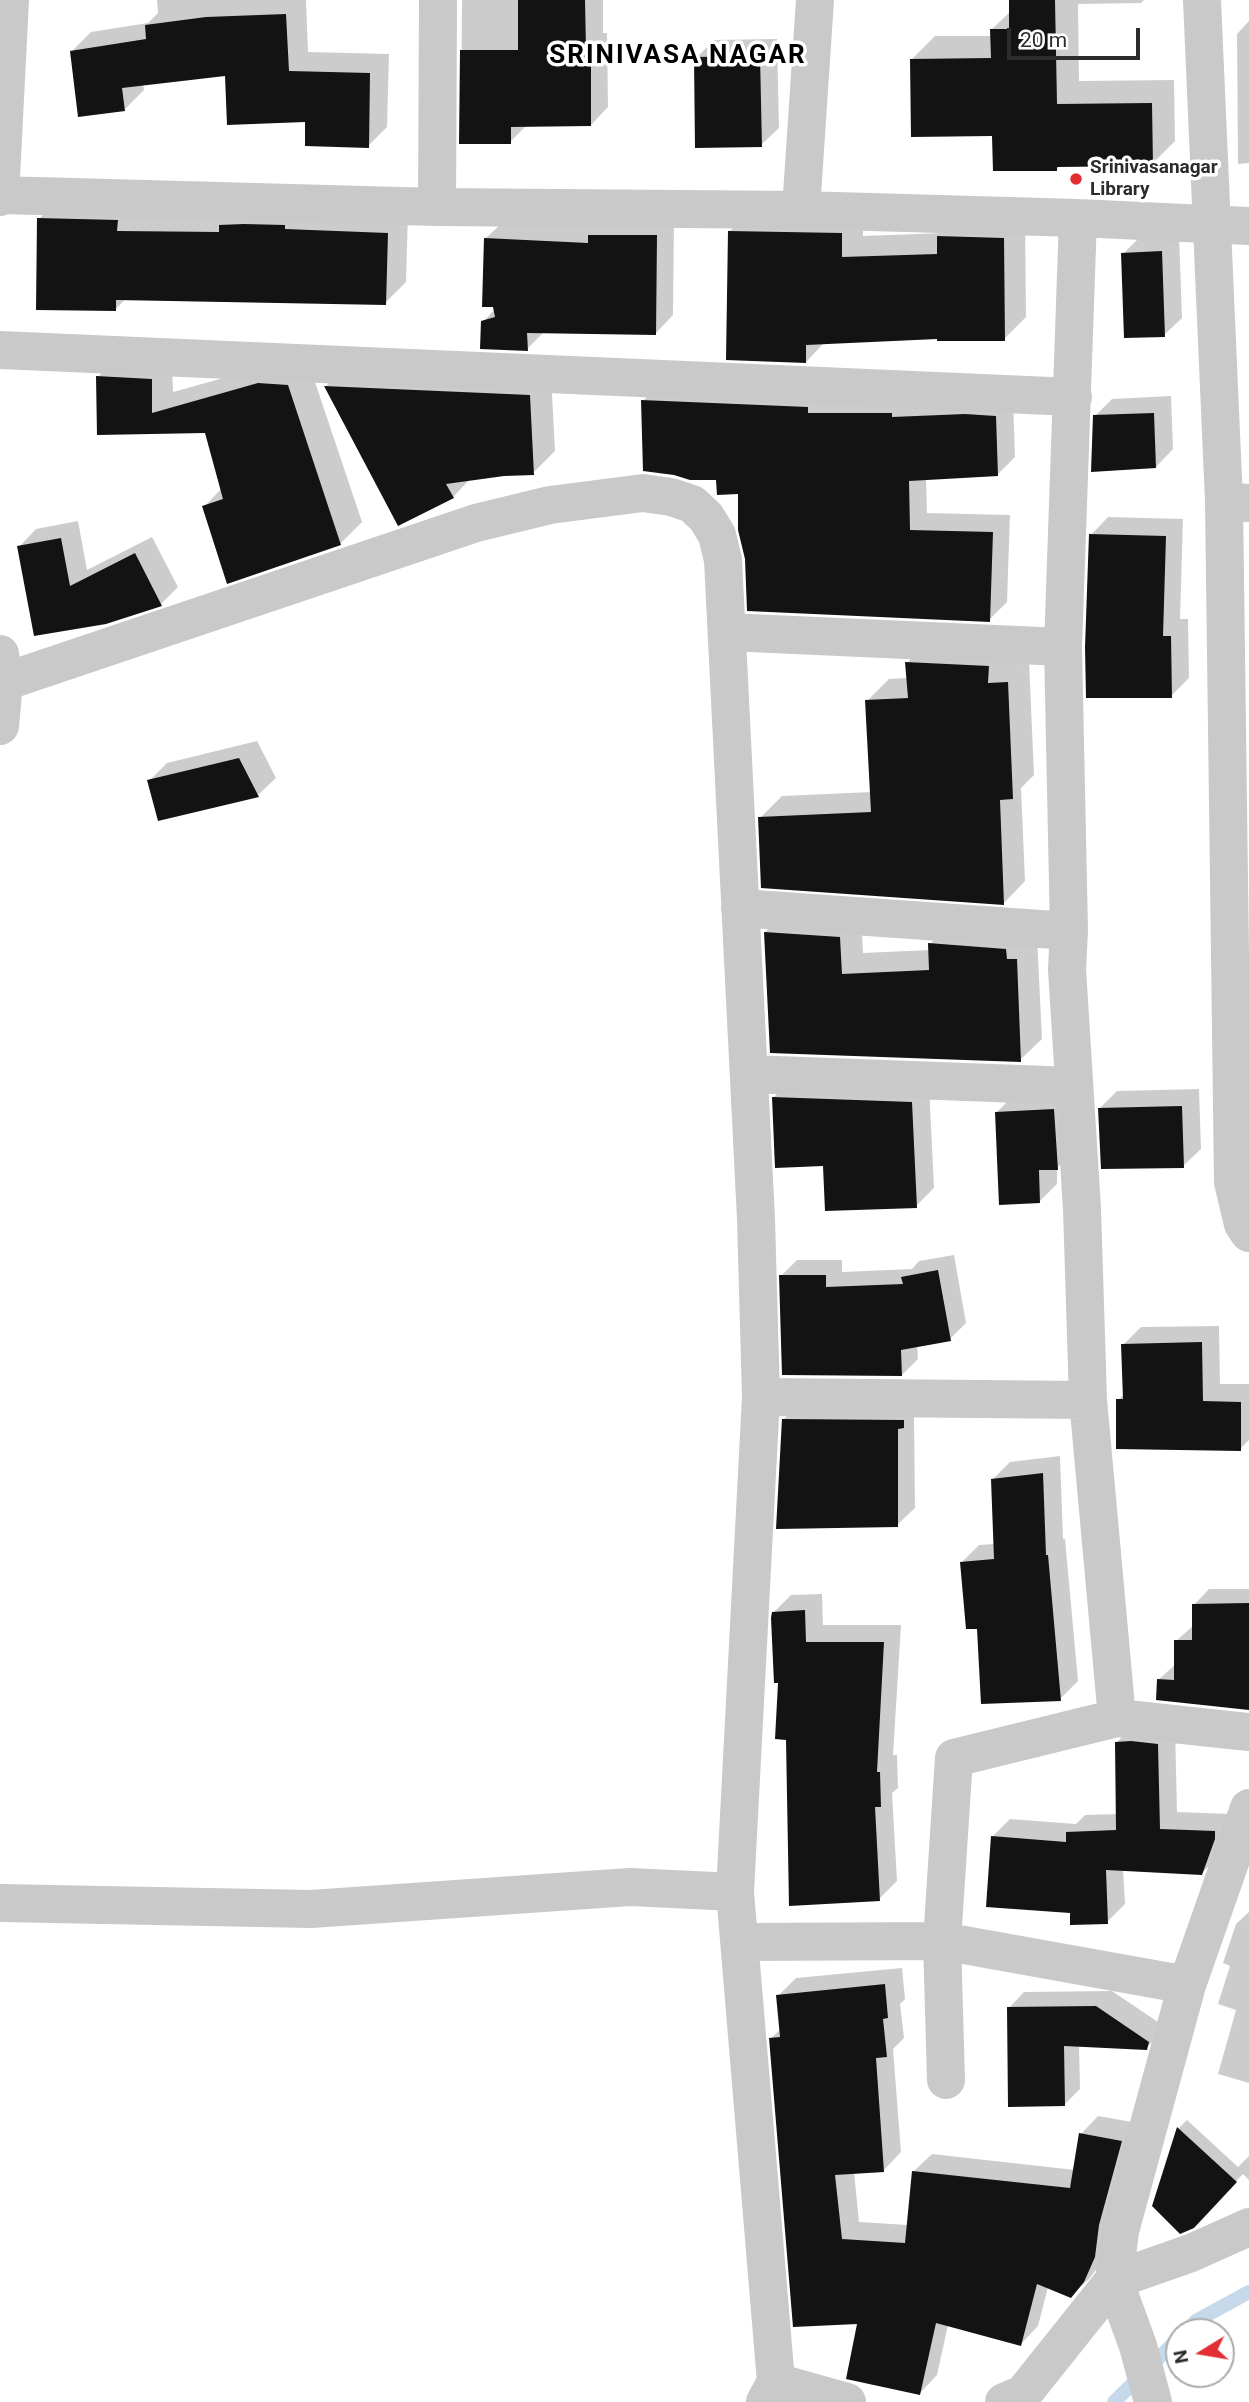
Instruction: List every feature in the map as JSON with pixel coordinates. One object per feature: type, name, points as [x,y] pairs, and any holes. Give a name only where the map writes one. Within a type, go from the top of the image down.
[{"type":"street","points":[[10,0],[0,196],[437,207],[802,210],[1078,218],[1231,226]]},
{"type":"street","points":[[437,207],[438,0]]},
{"type":"street","points":[[802,210],[815,0]]},
{"type":"street","points":[[1202,0],[1231,226],[1239,816],[1233,1182],[1243,1224],[1249,1233]]},
{"type":"street","points":[[1078,218],[1063,647],[1069,931],[1067,969],[1082,1209],[1088,1400],[1117,1718]]},
{"type":"street","points":[[0,350],[1073,397]]},
{"type":"street","points":[[0,726],[2,668],[476,523],[550,505],[643,493],[671,497],[692,504],[706,517],[717,535],[723,560],[727,632],[756,1219],[761,1397],[735,1892],[771,2392],[847,2402]]},
{"type":"street","points":[[727,632],[1063,647]]},
{"type":"street","points":[[740,908],[1069,931]]},
{"type":"street","points":[[749,1074],[1074,1086]]},
{"type":"street","points":[[761,1397],[1088,1400]]},
{"type":"street","points":[[946,2080],[942,1941],[954,1758],[1117,1718],[1249,1732]]},
{"type":"street","points":[[1153,2402],[1138,2346],[1114,2280],[1120,2231],[1187,1985],[1249,1808]]},
{"type":"street","points":[[0,1903],[311,1909],[630,1887],[735,1892]]},
{"type":"street","points":[[740,1942],[942,1941],[1187,1985]]},
{"type":"street","points":[[1004,2402],[1023,2394],[1114,2280],[1191,2253],[1249,2227]]},
{"type":"building","points":[[518,0],[585,0],[586,50],[591,50],[591,126],[511,127],[511,144],[459,144],[460,50],[518,50]]},
{"type":"building","points":[[1009,0],[1055,0],[1057,104],[1152,103],[1153,166],[993,171],[992,136],[911,137],[910,59],[991,58],[990,29],[1009,29]]},
{"type":"building","points":[[286,14],[289,71],[370,73],[369,148],[305,146],[305,122],[227,125],[225,76],[122,88],[125,111],[78,117],[70,51],[146,39],[145,25],[206,17]]},
{"type":"building","points":[[760,56],[762,147],[695,148],[694,57]]},
{"type":"building","points":[[37,218],[118,220],[117,231],[219,232],[219,225],[244,224],[285,225],[285,229],[388,233],[386,305],[116,300],[116,311],[36,310]]},
{"type":"building","points":[[728,231],[842,233],[842,257],[937,254],[937,236],[1004,238],[1005,341],[937,339],[806,345],[806,363],[726,360]]},
{"type":"building","points":[[588,235],[657,235],[656,335],[527,333],[528,351],[480,349],[481,321],[495,317],[493,307],[482,307],[484,238],[588,243]]},
{"type":"building","points":[[1162,251],[1165,337],[1124,338],[1121,253]]},
{"type":"building","points":[[96,376],[152,379],[152,413],[258,383],[288,385],[341,545],[227,584],[202,506],[223,499],[205,433],[97,435]]},
{"type":"building","points":[[324,386],[530,395],[534,475],[446,484],[454,498],[398,526]]},
{"type":"building","points":[[641,400],[808,407],[808,413],[892,413],[892,417],[965,414],[996,416],[998,476],[909,481],[910,530],[993,532],[990,622],[747,611],[745,559],[738,530],[738,494],[717,495],[716,480],[690,480],[643,471]]},
{"type":"building","points":[[1154,413],[1156,468],[1091,472],[1093,415]]},
{"type":"building","points":[[1089,534],[1166,536],[1163,636],[1171,636],[1172,698],[1086,698]]},
{"type":"building","points":[[61,538],[70,586],[135,553],[162,606],[106,624],[34,636],[17,546]]},
{"type":"building","points":[[905,662],[989,666],[988,683],[1008,682],[1013,799],[1000,800],[1004,905],[761,888],[758,817],[871,812],[865,700],[908,698]]},
{"type":"building","points":[[239,758],[259,797],[158,821],[147,780]]},
{"type":"building","points":[[764,932],[840,937],[842,974],[929,970],[928,943],[1006,949],[1007,959],[1017,959],[1021,1062],[770,1053]]},
{"type":"building","points":[[772,1097],[912,1102],[917,1208],[825,1211],[823,1166],[775,1168]]},
{"type":"building","points":[[1182,1106],[1184,1168],[1101,1169],[1098,1108]]},
{"type":"building","points":[[1054,1109],[1058,1170],[1039,1170],[1040,1203],[999,1205],[995,1112]]},
{"type":"building","points":[[938,1270],[951,1341],[901,1350],[902,1376],[782,1375],[779,1275],[826,1275],[826,1287],[903,1284],[901,1277]]},
{"type":"building","points":[[1202,1342],[1203,1401],[1241,1402],[1241,1451],[1116,1449],[1116,1399],[1123,1399],[1121,1344]]},
{"type":"building","points":[[782,1419],[904,1420],[904,1428],[898,1429],[898,1527],[776,1529]]},
{"type":"building","points":[[1043,1473],[1046,1555],[1061,1701],[981,1704],[977,1629],[966,1629],[960,1562],[994,1559],[991,1479]]},
{"type":"building","points":[[1249,1603],[1249,1710],[1156,1700],[1157,1679],[1174,1680],[1174,1640],[1192,1640],[1192,1604]]},
{"type":"building","points":[[805,1610],[806,1642],[884,1642],[877,1772],[880,1772],[881,1807],[875,1807],[880,1901],[789,1906],[786,1740],[775,1739],[778,1683],[774,1683],[771,1618],[772,1612]]},
{"type":"building","points":[[1115,1742],[1158,1744],[1160,1829],[1215,1831],[1215,1839],[1202,1875],[1106,1870],[1108,1924],[1070,1925],[1070,1913],[986,1907],[991,1836],[1066,1842],[1066,1832],[1116,1830]]},
{"type":"building","points":[[885,1984],[888,2018],[883,2019],[887,2057],[876,2058],[884,2172],[835,2175],[842,2239],[905,2243],[912,2171],[1070,2188],[1079,2133],[1122,2141],[1099,2225],[1095,2257],[1084,2282],[1071,2298],[1037,2284],[1021,2346],[936,2323],[920,2395],[846,2379],[857,2324],[793,2327],[769,2038],[780,2037],[776,1995]]},
{"type":"building","points":[[1096,2006],[1149,2042],[1147,2050],[1064,2046],[1065,2106],[1008,2107],[1007,2007]]},
{"type":"building","points":[[1177,2127],[1237,2182],[1194,2228],[1180,2234],[1152,2206]]},
{"type":"waterway","points":[[1201,2318],[1249,2292]]},
{"type":"waterway","points":[[1114,2402],[1165,2352]]},
{"type":"place","name":"Srinivasanagar Library","points":[[1076,179]]},
{"type":"district","name":"SRINIVASA NAGAR","points":[[678,56]]}]
